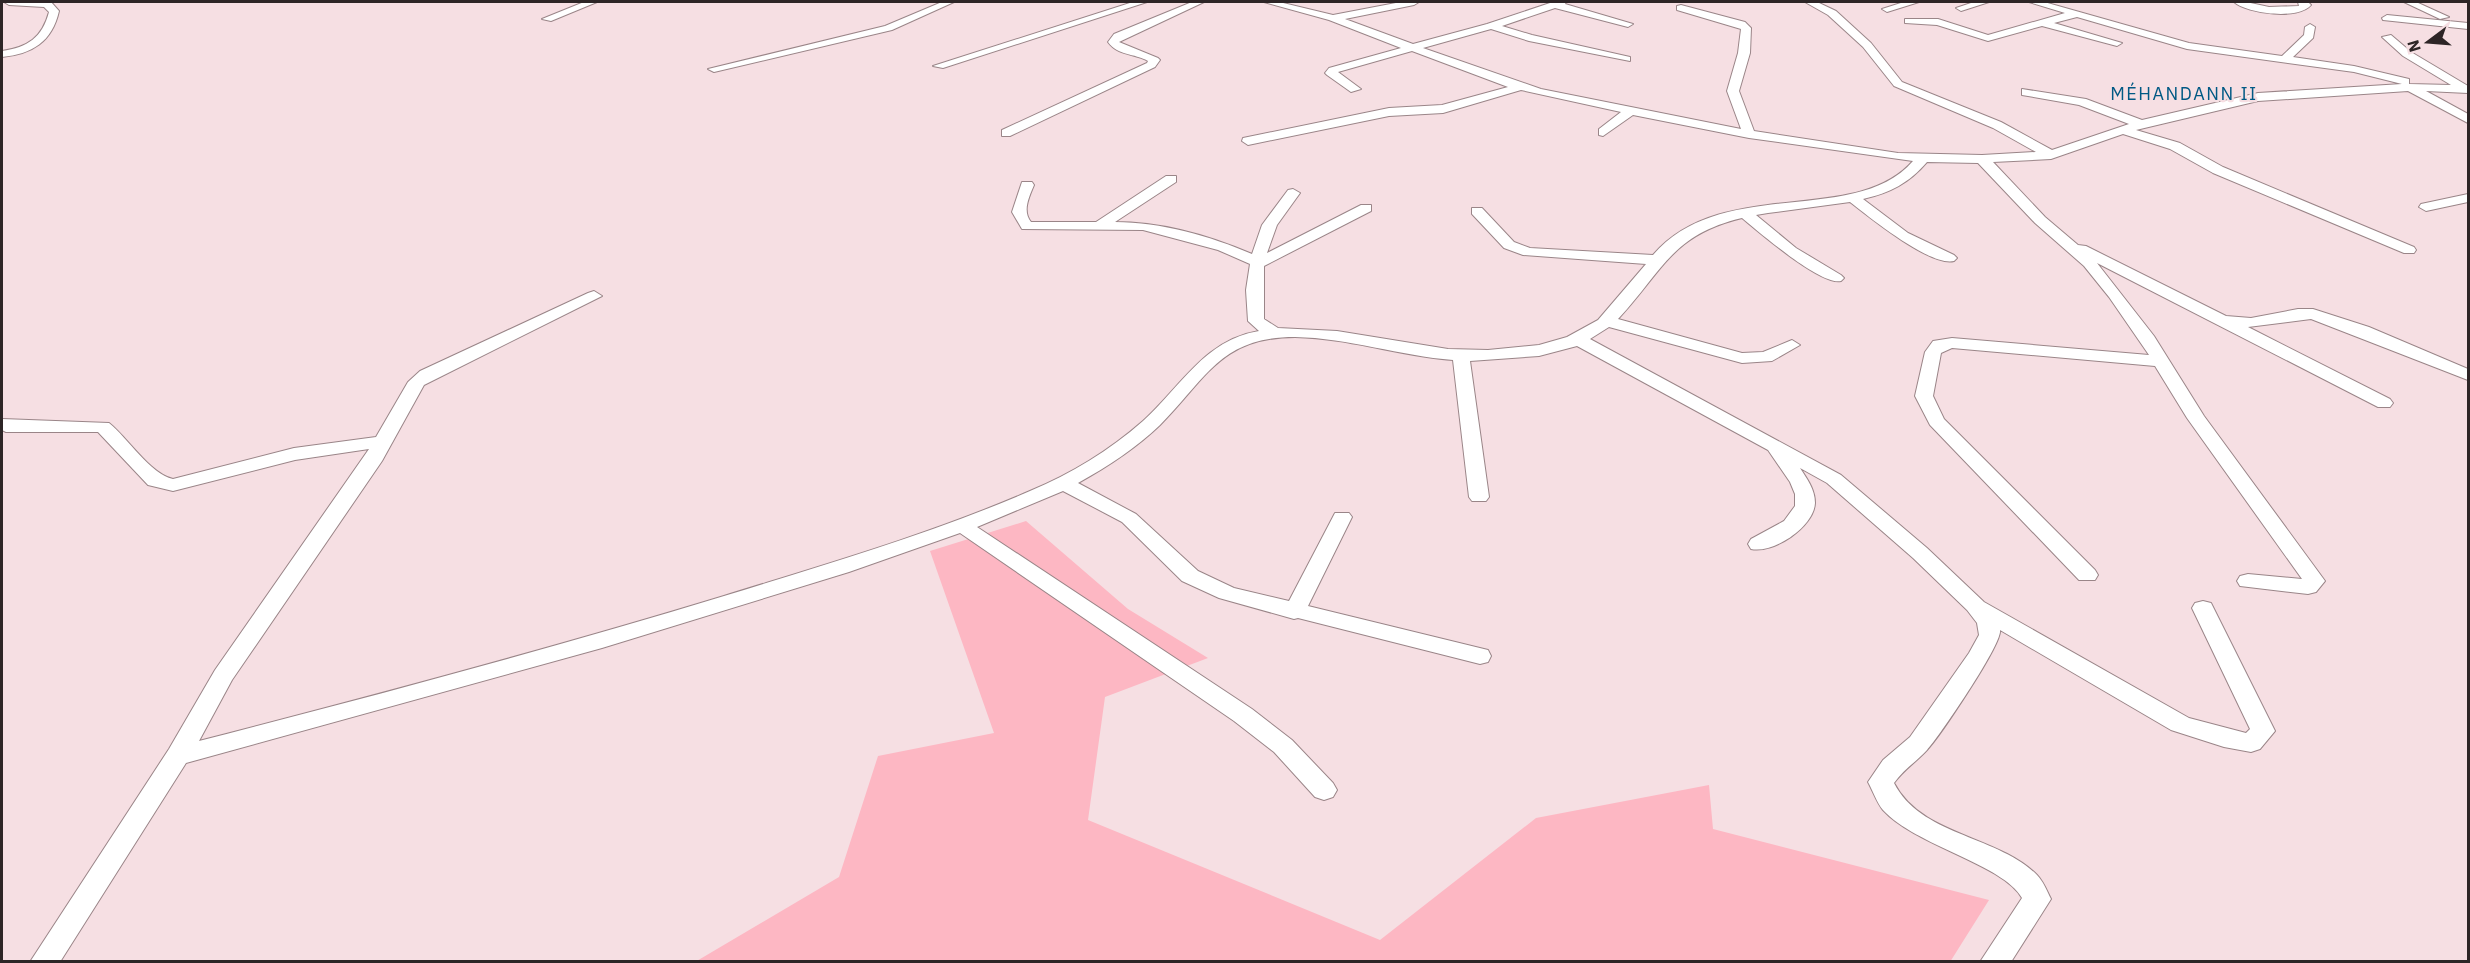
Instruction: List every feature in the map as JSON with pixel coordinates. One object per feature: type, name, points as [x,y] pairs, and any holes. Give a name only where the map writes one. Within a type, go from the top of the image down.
[{"type":"street","points":[[2,54],[38,45],[49,31],[54,11],[47,4],[9,2]]},
{"type":"street","points":[[547,19],[592,2]]},
{"type":"street","points":[[714,69],[888,28],[949,2]]},
{"type":"street","points":[[939,66],[1142,2]]},
{"type":"street","points":[[1006,132],[1151,65],[1154,60],[1150,56],[1123,50],[1113,42],[1128,31],[1198,2]]},
{"type":"street","points":[[1269,2],[1333,18],[1518,87],[1629,112],[1749,134],[1923,158],[1983,159],[2051,154],[2141,124],[2258,97],[2416,87],[2469,89]]},
{"type":"street","points":[[1333,18],[1414,2]]},
{"type":"street","points":[[1810,2],[1832,13],[1867,45],[1898,84],[1997,126],[2051,154]]},
{"type":"street","points":[[1887,9],[1914,2]]},
{"type":"street","points":[[1961,8],[1984,2]]},
{"type":"street","points":[[2034,2],[2139,30],[2187,46],[2365,72],[2416,87],[2469,119]]},
{"type":"street","points":[[2239,2],[2248,7],[2284,10],[2302,9],[2306,5],[2303,2]]},
{"type":"street","points":[[2409,2],[2466,26]]},
{"type":"street","points":[[1355,89],[1334,77],[1331,73],[1333,70],[1491,26],[1559,3],[1628,24]]},
{"type":"street","points":[[1681,8],[1740,24],[1746,28],[1744,54],[1733,91],[1749,134]]},
{"type":"street","points":[[1909,21],[1938,22],[1988,38],[2075,14]]},
{"type":"street","points":[[2387,18],[2466,26]]},
{"type":"street","points":[[2044,24],[2117,43]]},
{"type":"street","points":[[1491,26],[1529,39],[1626,59]]},
{"type":"street","points":[[2287,60],[2288,54],[2309,36],[2310,27]]},
{"type":"street","points":[[2387,37],[2407,54],[2469,89]]},
{"type":"street","points":[[1248,141],[1389,112],[1443,109],[1518,87]]},
{"type":"street","points":[[2026,92],[2082,102],[2141,124]]},
{"type":"street","points":[[1603,132],[1629,112]]},
{"type":"street","points":[[2122,130],[2175,146],[2218,170],[2409,250]]},
{"type":"street","points":[[178,756],[338,715],[646,628],[862,561],[961,525],[1065,484],[1105,460],[1152,422],[1209,359],[1226,346],[1251,337],[1275,334],[1356,338],[1426,352],[1461,356],[1525,353],[1560,347],[1606,321],[1680,236],[1700,226],[1746,214],[1853,198],[1904,178],[1923,158]]},
{"type":"street","points":[[1983,159],[2040,220],[2070,244],[2115,294],[2196,418],[2314,581],[2308,587],[2248,581]]},
{"type":"street","points":[[1102,225],[1171,179]]},
{"type":"street","points":[[1027,184],[1018,215],[1020,222],[1027,226],[1143,226],[1185,235],[1223,247],[1259,263]]},
{"type":"street","points":[[1275,334],[1256,321],[1254,292],[1264,238],[1272,221],[1293,193]]},
{"type":"street","points":[[1853,198],[1903,236],[1950,258]]},
{"type":"street","points":[[2426,207],[2469,198]]},
{"type":"street","points":[[1259,263],[1366,208]]},
{"type":"street","points":[[1477,211],[1509,245],[1528,252],[1657,260]]},
{"type":"street","points":[[1746,214],[1791,251],[1836,279]]},
{"type":"street","points":[[2070,244],[2384,403]]},
{"type":"street","points":[[44,962],[178,756],[223,676],[372,461],[408,395],[426,375],[594,296]]},
{"type":"street","points":[[2220,318],[2251,323],[2298,314],[2313,314],[2363,331],[2469,375]]},
{"type":"street","points":[[1606,321],[1742,358],[1766,357],[1792,345]]},
{"type":"street","points":[[1577,339],[1834,479],[1975,606],[1988,622],[1990,635],[1979,656],[1919,742],[1892,767],[1881,782],[1884,793],[1892,806],[1913,821],[2013,873],[2036,891],[2037,899],[1994,962]]},
{"type":"street","points":[[2087,575],[1936,421],[1924,396],[1934,352],[1939,345],[1952,343],[2161,362]]},
{"type":"street","points":[[1461,356],[1479,497]]},
{"type":"street","points":[[2,424],[6,426],[102,427],[115,437],[155,481],[172,485],[294,454],[382,442]]},
{"type":"street","points":[[1758,544],[1778,535],[1800,518],[1807,500],[1801,483],[1770,446]]},
{"type":"street","points":[[1065,484],[1129,518],[1190,576],[1227,593],[1294,612],[1480,656]]},
{"type":"street","points":[[1294,612],[1342,517]]},
{"type":"street","points":[[961,525],[1243,715],[1283,746],[1324,789]]},
{"type":"street","points":[[1975,606],[2180,724],[2224,738],[2250,743],[2263,731],[2203,608]]},
{"type":"shaded area","points":[[1026,521],[1128,609],[1208,658],[1105,697],[1088,820],[1380,940],[1536,818],[1709,785],[1713,829],[1989,900],[1950,962],[695,962],[839,877],[878,756],[994,733],[930,551]]},
{"type":"district","name":"MÉHANDANN II","points":[[2184,93]]}]
